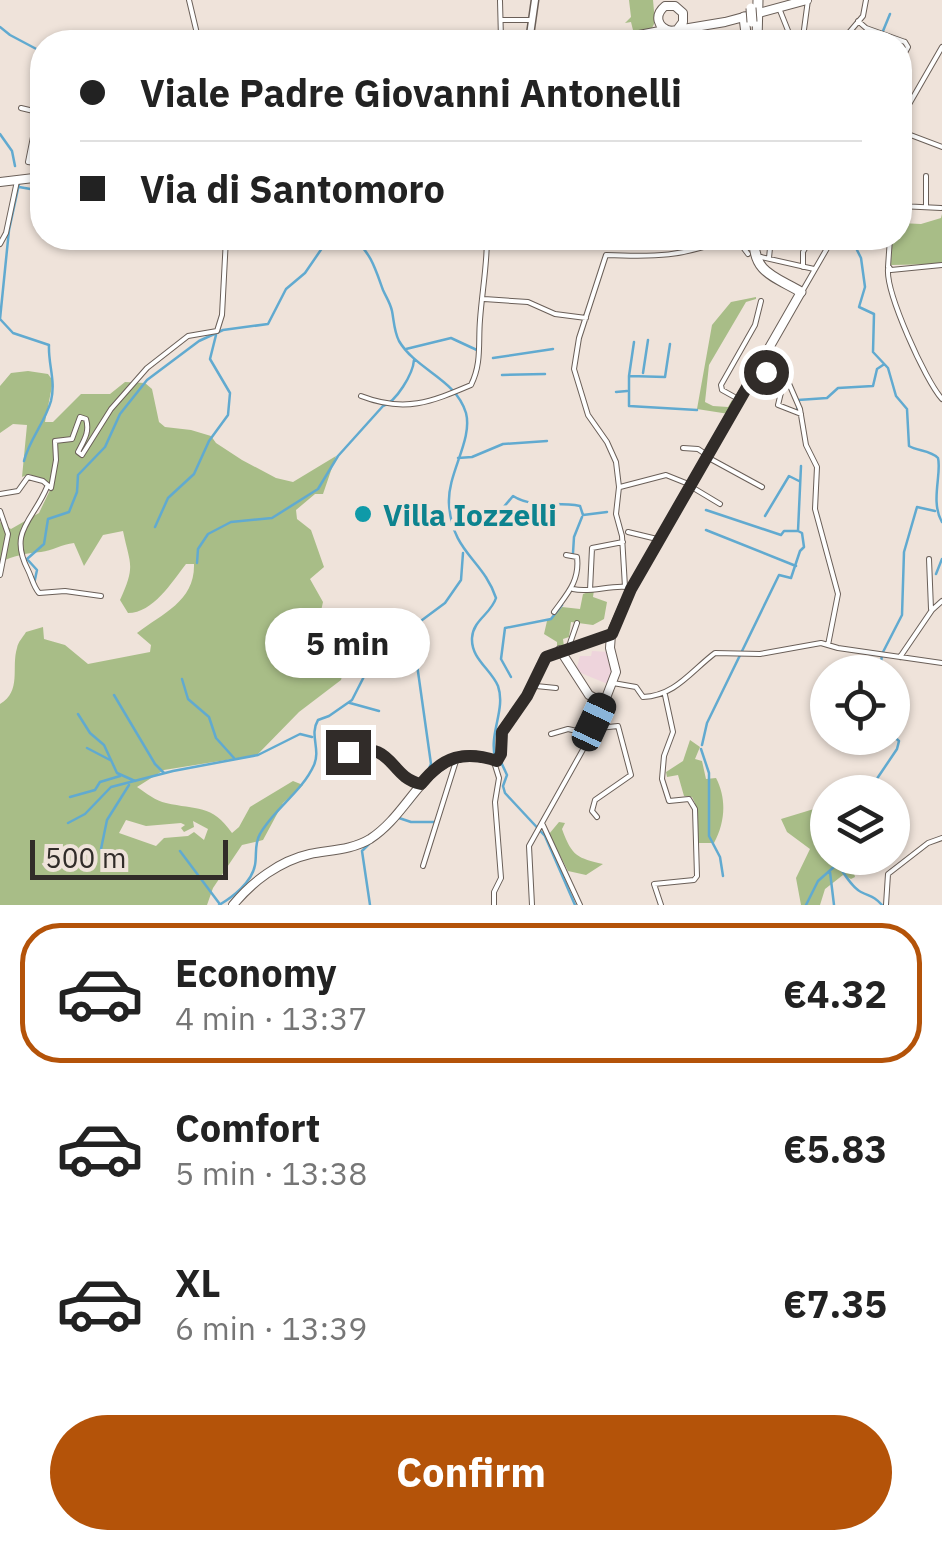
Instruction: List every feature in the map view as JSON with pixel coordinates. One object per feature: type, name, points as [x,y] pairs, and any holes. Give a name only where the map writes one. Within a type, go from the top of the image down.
[{"type":"main road","points":[[655,0],[658,19],[665,30],[702,26],[808,0]]},
{"type":"main road","points":[[677,30],[683,15],[682,0]]},
{"type":"main road","points":[[653,30],[660,10],[669,5],[679,8],[691,25],[702,26]]},
{"type":"main road","points":[[0,182],[30,178]]},
{"type":"main road","points":[[564,650],[588,694],[604,702],[616,669],[610,648],[612,634],[628,588],[660,540],[801,292],[758,265],[754,250]]},
{"type":"main road","points":[[233,905],[256,881],[291,861],[360,844],[373,837],[410,802],[435,768],[457,757],[482,755],[497,760],[502,732],[546,657],[612,634]]},
{"type":"street","points":[[189,0],[196,30]]},
{"type":"street","points":[[531,30],[535,0]]},
{"type":"street","points":[[806,30],[808,0]]},
{"type":"street","points":[[851,30],[865,12],[866,0]]},
{"type":"street","points":[[500,1],[502,30]]},
{"type":"street","points":[[796,3],[807,12]]},
{"type":"street","points":[[778,7],[788,30]]},
{"type":"street","points":[[501,20],[532,20]]},
{"type":"street","points":[[858,22],[872,30]]},
{"type":"street","points":[[912,99],[942,48]]},
{"type":"street","points":[[21,108],[30,110]]},
{"type":"street","points":[[912,136],[942,148]]},
{"type":"street","points":[[926,176],[926,208]]},
{"type":"street","points":[[0,244],[17,180]]},
{"type":"street","points":[[912,207],[942,208]]},
{"type":"street","points":[[47,487],[51,488],[53,481],[54,441],[72,439],[80,416],[88,424],[87,436],[78,452],[82,455],[111,409],[142,373],[188,336],[208,335],[220,326],[225,250]]},
{"type":"street","points":[[361,396],[388,404],[432,402],[470,386],[480,352],[487,250]]},
{"type":"street","points":[[573,588],[628,588],[616,515],[619,487],[615,457],[588,416],[574,369],[578,338],[606,254],[668,256],[697,250]]},
{"type":"street","points":[[745,250],[748,254]]},
{"type":"street","points":[[769,259],[770,250]]},
{"type":"street","points":[[803,250],[803,266]]},
{"type":"street","points":[[801,292],[826,250]]},
{"type":"street","points":[[890,250],[889,288],[927,380],[942,399]]},
{"type":"street","points":[[757,256],[814,269]]},
{"type":"street","points":[[890,269],[942,265]]},
{"type":"street","points":[[484,300],[528,302],[555,314],[586,318]]},
{"type":"street","points":[[740,400],[722,390],[721,384],[754,326],[761,301]]},
{"type":"street","points":[[758,368],[784,376],[798,404],[806,445],[817,470],[816,515],[838,594],[828,645]]},
{"type":"street","points":[[784,376],[778,405],[801,414]]},
{"type":"street","points":[[683,448],[698,449],[762,487]]},
{"type":"street","points":[[619,487],[666,475],[720,504]]},
{"type":"street","points":[[0,494],[18,491],[28,477],[43,481],[47,487]]},
{"type":"street","points":[[47,487],[19,538],[20,558],[34,588],[39,593],[65,591],[101,596]]},
{"type":"street","points":[[0,511],[8,534],[0,575]]},
{"type":"street","points":[[628,532],[660,540]]},
{"type":"street","points":[[590,590],[592,548],[623,542]]},
{"type":"street","points":[[554,612],[573,588],[578,559],[566,555]]},
{"type":"street","points":[[929,559],[932,610]]},
{"type":"street","points":[[901,655],[942,601]]},
{"type":"street","points":[[564,650],[577,623]]},
{"type":"street","points":[[613,682],[636,686],[643,697],[665,694],[715,653],[760,654],[821,643],[888,655]]},
{"type":"street","points":[[910,658],[942,663]]},
{"type":"street","points":[[532,685],[556,688]]},
{"type":"street","points":[[661,905],[653,884],[694,880],[697,876],[694,809],[690,798],[668,801],[663,782],[664,756],[673,735],[665,694]]},
{"type":"street","points":[[532,905],[527,858],[539,826],[604,702]]},
{"type":"street","points":[[552,734],[568,729],[590,734],[599,728],[618,726],[631,775],[595,800],[592,812],[598,817]]},
{"type":"street","points":[[348,752],[374,750],[388,756],[403,777],[421,784]]},
{"type":"street","points":[[423,866],[457,757]]},
{"type":"street","points":[[494,905],[494,892],[501,878],[495,802],[497,760]]},
{"type":"street","points":[[539,826],[580,905]]},
{"type":"street","points":[[886,905],[888,874],[928,843],[942,838]]},
{"type":"shaded area","points":[[592,651],[609,652],[614,666],[610,685],[581,673],[577,667],[580,656],[591,656]]},
{"type":"green space","points":[[629,0],[653,0],[655,22],[651,30],[633,30],[631,22],[625,23],[631,17]]},
{"type":"green space","points":[[942,214],[942,264],[891,265],[892,250],[912,250],[912,224],[941,218]]},
{"type":"green space","points":[[756,297],[746,302],[709,365],[705,402],[728,407],[732,400],[729,414],[697,409],[712,325],[731,302]]},
{"type":"green space","points":[[11,373],[48,374],[53,381],[45,422],[53,422],[81,394],[110,394],[125,382],[145,383],[152,389],[159,422],[165,427],[211,436],[242,460],[276,478],[293,482],[336,456],[323,494],[315,494],[296,510],[297,519],[311,530],[324,567],[310,579],[323,602],[315,638],[303,645],[300,653],[302,673],[343,672],[341,680],[299,712],[257,755],[164,770],[137,787],[162,802],[210,813],[232,833],[250,807],[293,781],[303,785],[283,803],[263,840],[242,845],[213,888],[207,905],[0,905],[0,704],[11,693],[19,642],[26,632],[43,627],[44,639],[65,645],[88,664],[150,652],[151,645],[137,633],[183,597],[193,577],[194,564],[186,564],[146,608],[128,613],[120,600],[130,565],[123,531],[103,535],[84,566],[74,543],[0,562],[0,522],[11,529],[39,513],[50,490],[48,482],[29,474],[22,477],[27,425],[13,424],[0,433],[0,386]],"holes":[[[126,820],[146,826],[181,823],[185,825],[181,828],[184,832],[194,827],[193,821],[208,829],[204,840],[194,832],[164,838],[156,846],[119,833]]]},
{"type":"green space","points":[[594,590],[593,597],[607,602],[604,619],[593,625],[571,622],[569,637],[563,639],[564,647],[557,648],[557,642],[544,634],[547,621],[562,607],[580,609],[583,594]]},
{"type":"green space","points":[[690,740],[700,747],[695,759],[702,761],[706,779],[716,778],[722,794],[721,827],[714,843],[696,843],[695,803],[692,797],[684,796],[678,775],[667,777],[666,772],[683,761]]},
{"type":"green space","points":[[810,810],[810,849],[787,832],[781,819]]},
{"type":"green space","points":[[559,822],[565,823],[562,829],[577,855],[603,864],[586,875],[568,871],[549,834]]},
{"type":"green space","points":[[810,849],[810,875],[843,875],[825,889],[820,905],[801,905],[796,878]]},
{"type":"waterway","points":[[883,30],[890,14]]},
{"type":"waterway","points":[[0,27],[30,46]]},
{"type":"waterway","points":[[0,134],[12,151],[15,166]]},
{"type":"waterway","points":[[0,319],[9,230],[19,184]]},
{"type":"waterway","points":[[19,187],[30,189]]},
{"type":"waterway","points":[[34,584],[37,570],[27,559],[44,544],[48,519],[69,512],[77,492],[78,475],[105,447],[120,414],[147,380],[199,341],[223,330],[268,324],[286,289],[305,273],[321,250]]},
{"type":"waterway","points":[[365,250],[391,308],[399,341],[415,360],[454,391],[466,413],[466,434],[449,504],[456,534],[496,598],[475,626],[472,638],[475,652],[495,680],[500,695],[495,757]]},
{"type":"waterway","points":[[857,250],[865,287],[859,307],[874,314],[873,352],[888,368],[896,396],[907,409],[909,446],[938,458],[937,506],[942,522]]},
{"type":"waterway","points":[[0,319],[13,333],[49,345],[51,401],[24,461]]},
{"type":"waterway","points":[[155,527],[168,498],[194,474],[209,441],[228,415],[230,393],[210,359],[216,335]]},
{"type":"waterway","points":[[406,349],[451,338],[479,351]]},
{"type":"waterway","points":[[643,373],[648,340]]},
{"type":"waterway","points":[[634,342],[629,406],[697,410]]},
{"type":"waterway","points":[[630,376],[665,377],[670,344]]},
{"type":"waterway","points":[[493,358],[553,349]]},
{"type":"waterway","points":[[197,563],[198,549],[208,534],[231,522],[272,518],[318,489],[338,456],[398,393],[414,360]]},
{"type":"waterway","points":[[797,411],[798,400],[827,398],[838,388],[873,386],[877,369],[883,365]]},
{"type":"waterway","points":[[502,375],[545,374]]},
{"type":"waterway","points":[[616,392],[627,391]]},
{"type":"waterway","points":[[458,458],[472,457],[503,444],[547,441]]},
{"type":"waterway","points":[[702,745],[707,723],[779,575],[791,578],[804,547],[802,533],[798,531],[801,466]]},
{"type":"waterway","points":[[765,516],[789,476],[799,481]]},
{"type":"waterway","points":[[455,525],[497,515],[513,496],[529,502],[580,506],[583,515],[607,512]]},
{"type":"waterway","points":[[882,655],[902,615],[904,552],[917,507],[935,511]]},
{"type":"waterway","points":[[706,510],[781,535],[784,531],[797,531]]},
{"type":"waterway","points":[[573,553],[582,517]]},
{"type":"waterway","points":[[706,530],[796,566]]},
{"type":"waterway","points":[[219,905],[246,883],[255,865],[260,834],[314,765],[318,720],[352,700],[375,655],[445,603],[461,580],[463,553]]},
{"type":"waterway","points":[[936,574],[942,559]]},
{"type":"waterway","points":[[511,677],[501,659],[505,628],[551,619],[562,605]]},
{"type":"waterway","points":[[412,629],[431,764],[427,773]]},
{"type":"waterway","points":[[182,679],[188,699],[209,717],[216,738],[234,758]]},
{"type":"waterway","points":[[114,695],[164,773]]},
{"type":"waterway","points":[[350,703],[379,711]]},
{"type":"waterway","points":[[78,714],[90,733],[104,745],[117,773],[135,781]]},
{"type":"waterway","points":[[68,823],[85,814],[111,787],[258,755],[300,734],[312,737]]},
{"type":"waterway","points":[[87,748],[110,760]]},
{"type":"waterway","points":[[701,749],[709,773],[709,836],[720,857],[723,876]]},
{"type":"waterway","points":[[879,775],[893,755]]},
{"type":"waterway","points":[[501,762],[507,775],[505,793],[545,836],[575,905]]},
{"type":"waterway","points":[[70,797],[95,790],[100,782],[120,776]]},
{"type":"waterway","points":[[101,849],[107,820],[129,785]]},
{"type":"waterway","points":[[410,804],[420,790]]},
{"type":"waterway","points":[[399,818],[435,822]]},
{"type":"waterway","points":[[369,844],[362,851],[370,905]]},
{"type":"waterway","points":[[180,851],[219,903]]},
{"type":"waterway","points":[[806,905],[825,875]]},
{"type":"waterway","points":[[830,875],[834,905]]},
{"type":"waterway","points":[[845,875],[861,892],[882,905]]},
{"type":"place","name":"Villa Iozzelli","points":[[363,514]]},
{"type":"route","points":[[348,752],[362,748],[388,756],[403,777],[421,784],[435,768],[457,757],[482,755],[497,761],[502,732],[527,696],[546,657],[612,634],[631,589],[758,368],[766,372]]}]
